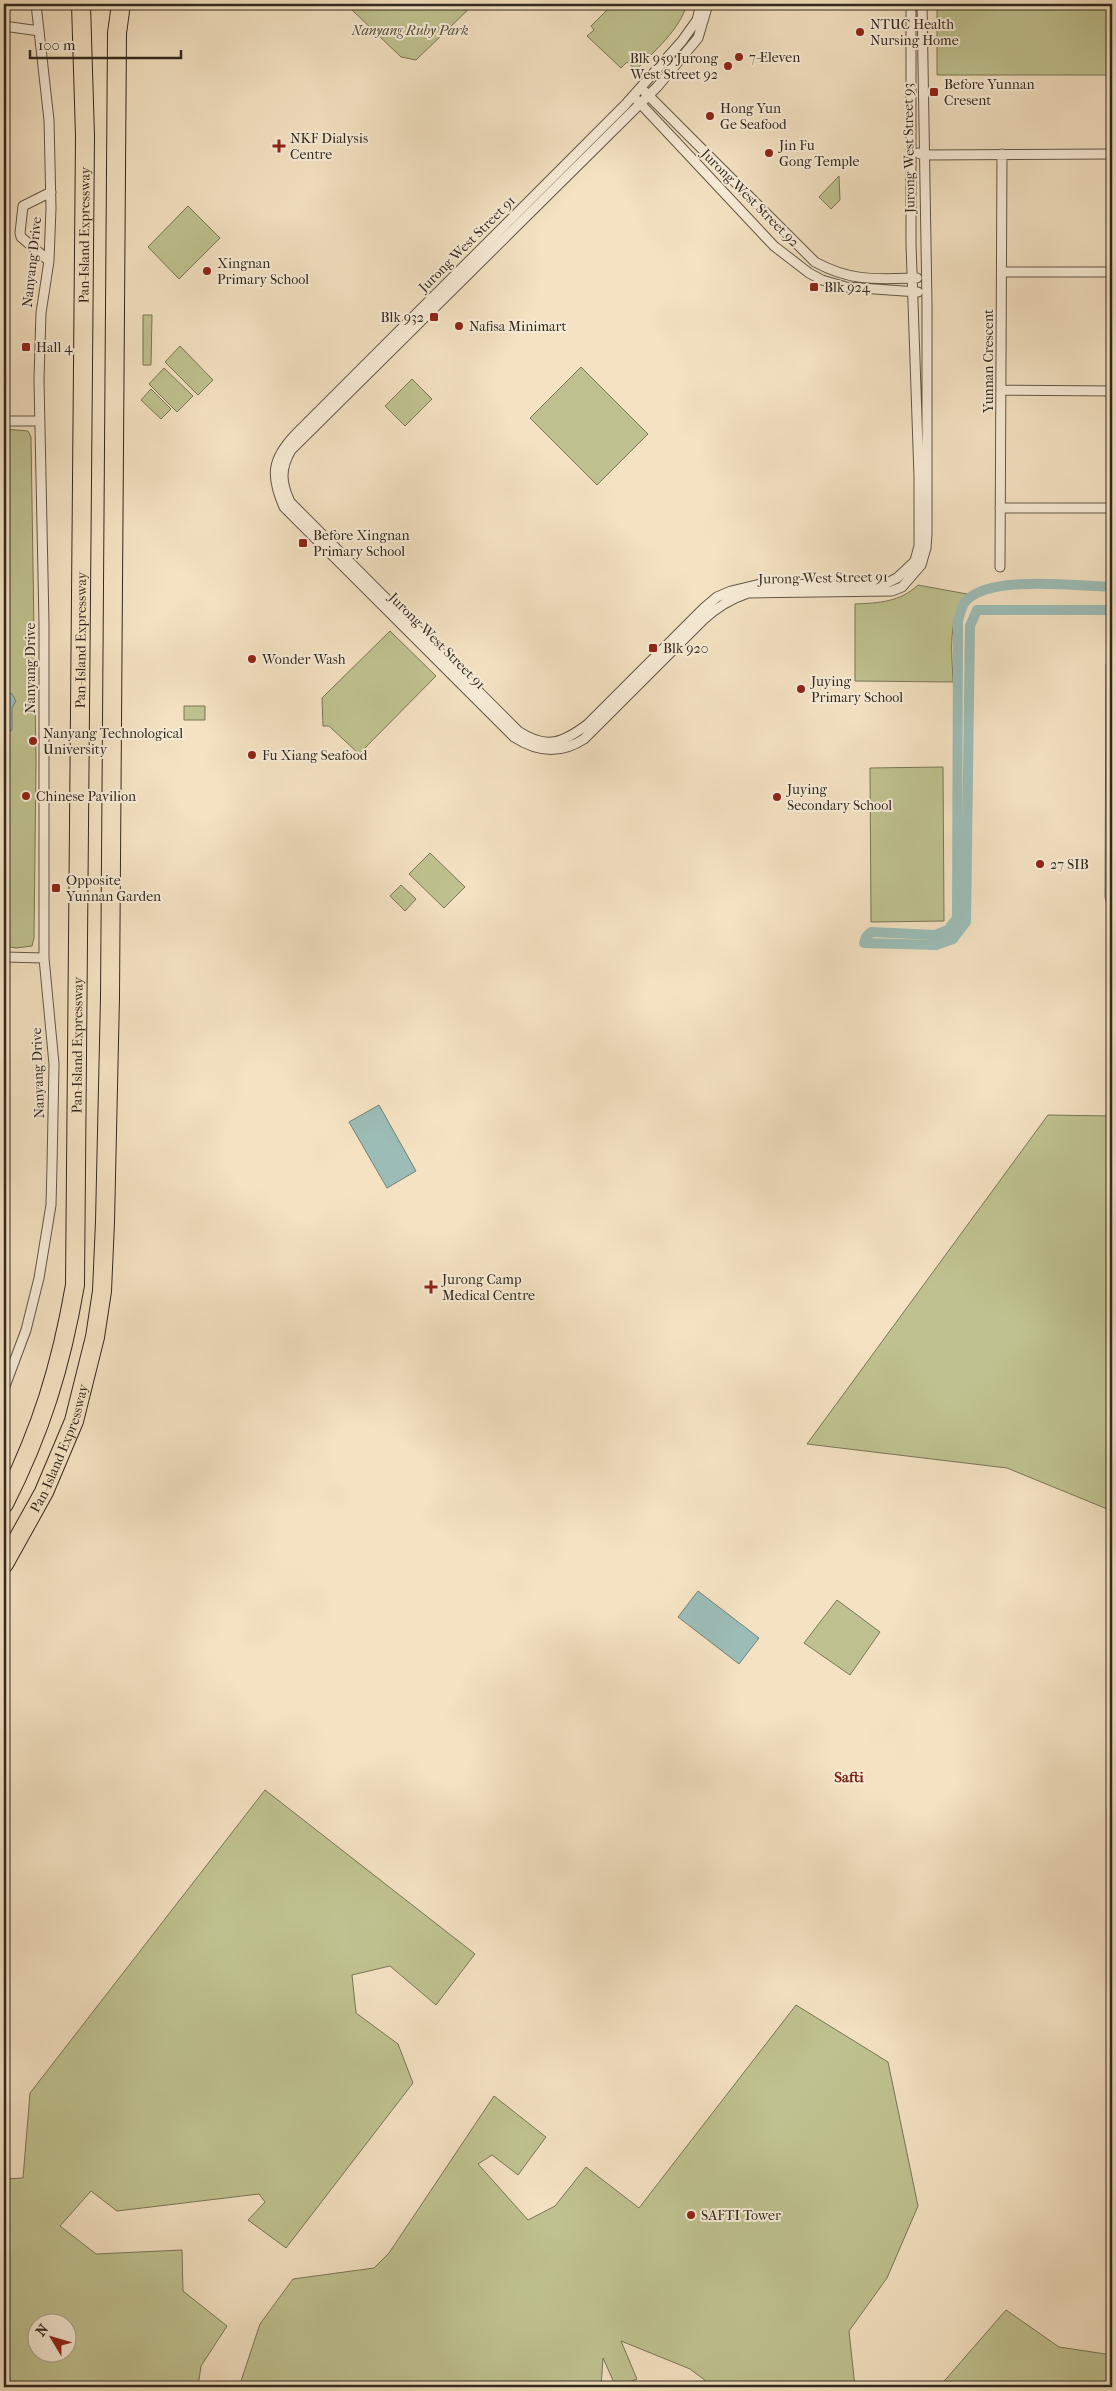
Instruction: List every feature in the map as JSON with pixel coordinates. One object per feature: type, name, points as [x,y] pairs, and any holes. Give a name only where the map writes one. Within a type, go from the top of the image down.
[{"type":"highway","name":"Pan-Island Expressway","points":[[4,1504],[24,1464],[44,1415],[60,1364],[75,1284],[84,181],[81,4]]},
{"type":"highway","name":"Pan-Island Expressway","points":[[4,1564],[32,1516],[64,1448],[74,1421],[95,1337],[102,1291],[110,987],[112,495],[117,33],[119,4]]},
{"type":"street","name":"Nanyang Drive","points":[[4,1390],[34,1299],[43,1259],[51,1205],[54,1064],[44,958],[44,632],[39,421],[41,313],[49,260],[51,192],[49,120],[36,4]]},
{"type":"street","name":"Jurong West Street 91","points":[[701,4],[697,20],[682,41],[633,96],[290,440],[276,460],[275,479],[284,507],[514,738],[527,746],[540,749],[556,750],[572,746],[596,727],[703,620],[730,599],[748,593],[892,591],[902,587],[910,580],[921,565],[926,548],[926,292]]},
{"type":"street","name":"Jurong West Street 91","points":[[708,4],[698,38],[648,96],[291,450],[284,462],[282,477],[290,502],[518,732],[530,739],[556,743],[569,738],[588,724],[717,597],[731,591],[760,584],[870,585],[898,578],[915,561],[919,546],[919,476],[913,291]]},
{"type":"street","name":"Jurong West Street 93","points":[[911,4],[913,291]]},
{"type":"street","name":"Jurong West Street 93","points":[[922,4],[926,292]]},
{"type":"street","points":[[4,26],[39,31]]},
{"type":"street","name":"Jurong West Street 92","points":[[640,88],[815,262],[835,273],[853,278],[925,277]]},
{"type":"street","name":"Jurong West Street 92","points":[[633,96],[774,246],[809,272],[831,284],[855,289],[926,292]]},
{"type":"street","points":[[911,151],[923,155],[1112,154]]},
{"type":"street","name":"Yunnan Crescent","points":[[1000,567],[1002,154]]},
{"type":"street","points":[[49,260],[21,237],[20,233],[23,206],[51,192]]},
{"type":"street","points":[[774,246],[785,233]]},
{"type":"street","points":[[1002,272],[1112,272]]},
{"type":"street","points":[[1002,390],[1112,391]]},
{"type":"street","points":[[4,421],[39,421]]},
{"type":"street","points":[[1000,508],[1112,508]]},
{"type":"street","points":[[4,957],[44,958]]},
{"type":"green space","name":"Nanyang Ruby Park","points":[[351,4],[474,4],[416,60],[401,57],[351,9]]},
{"type":"green space","points":[[613,4],[687,4],[672,31],[636,70],[627,62],[621,68],[587,36],[594,30],[591,26]]},
{"type":"green space","points":[[937,4],[1112,4],[1112,75],[937,75]]},
{"type":"green space","points":[[839,176],[840,200],[831,209],[819,197]]},
{"type":"green space","points":[[188,206],[220,238],[179,279],[148,247]]},
{"type":"green space","points":[[143,315],[152,315],[151,365],[143,365]]},
{"type":"green space","points":[[180,346],[213,380],[198,395],[165,362]]},
{"type":"green space","points":[[581,367],[648,434],[597,485],[530,418]]},
{"type":"green space","points":[[164,368],[193,396],[177,412],[149,384]]},
{"type":"green space","points":[[412,379],[432,399],[405,426],[385,406]]},
{"type":"green space","points":[[151,389],[171,409],[161,419],[141,400]]},
{"type":"green space","points":[[4,429],[28,431],[31,437],[36,761],[34,938],[32,946],[16,948],[4,946]]},
{"type":"green space","points":[[918,585],[967,594],[956,614],[952,636],[953,682],[855,681],[855,604],[881,602],[896,598],[911,591]]},
{"type":"green space","points":[[390,631],[436,676],[359,754],[329,726],[323,726],[322,698]]},
{"type":"green space","points":[[1106,664],[1112,664],[1112,925],[1105,897]]},
{"type":"green space","points":[[184,706],[205,706],[205,720],[184,720]]},
{"type":"green space","points":[[943,767],[944,921],[871,922],[870,768]]},
{"type":"green space","points":[[430,853],[465,887],[444,908],[409,874]]},
{"type":"green space","points":[[401,885],[416,899],[405,911],[390,896]]},
{"type":"green space","points":[[1048,1115],[1112,1116],[1112,1511],[1007,1468],[807,1444]]},
{"type":"green space","points":[[837,1600],[880,1632],[850,1675],[804,1643]]},
{"type":"green space","points":[[265,1790],[475,1954],[436,2005],[390,1966],[352,1975],[356,2013],[398,2044],[413,2083],[286,2248],[248,2220],[265,2202],[259,2194],[117,2211],[91,2191],[60,2226],[96,2254],[182,2250],[183,2291],[227,2326],[201,2366],[198,2387],[4,2387],[4,2179],[23,2178],[30,2093]]},
{"type":"green space","points":[[796,2005],[888,2062],[918,2206],[887,2278],[849,2331],[855,2387],[714,2387],[690,2369],[621,2341],[637,2379],[616,2387],[603,2358],[601,2387],[239,2387],[260,2324],[293,2279],[374,2268],[389,2253],[494,2096],[546,2137],[518,2175],[492,2155],[478,2164],[528,2220],[555,2206],[586,2167],[639,2208]]},
{"type":"green space","points":[[1006,2310],[1059,2347],[1112,2355],[1112,2387],[939,2387]]},
{"type":"water","points":[[4,690],[12,694],[16,701],[12,708],[12,730],[4,735],[4,729],[7,728]]},
{"type":"water","points":[[379,1105],[416,1171],[387,1188],[349,1122]]},
{"type":"water","points":[[698,1591],[759,1638],[739,1664],[678,1617]]},
{"type":"waterway","points":[[1112,587],[1057,584],[1013,585],[977,593],[965,602],[958,621],[957,918],[948,930],[935,935],[871,932],[866,937],[864,943],[936,945],[953,939],[966,922],[970,626],[977,610],[1112,610]]},
{"type":"place","name":"NTUC Health Nursing Home","points":[[860,32]]},
{"type":"place","name":"7-Eleven","points":[[739,57]]},
{"type":"place","name":"Blk 959 Jurong West Street 92","points":[[728,66]]},
{"type":"place","name":"Before Yunnan Cresent","points":[[934,92]]},
{"type":"place","name":"Hong Yun Ge Seafood","points":[[710,116]]},
{"type":"place","name":"NKF Dialysis Centre","points":[[279,146]]},
{"type":"place","name":"Jin Fu Gong Temple","points":[[769,153]]},
{"type":"place","name":"Xingnan Primary School","points":[[207,271]]},
{"type":"place","name":"Blk 924","points":[[814,287]]},
{"type":"place","name":"Blk 932","points":[[434,317]]},
{"type":"place","name":"Nafisa Minimart","points":[[459,326]]},
{"type":"place","name":"Hall 4","points":[[26,347]]},
{"type":"place","name":"Before Xingnan Primary School","points":[[303,543]]},
{"type":"place","name":"Blk 920","points":[[653,648]]},
{"type":"place","name":"Wonder Wash","points":[[252,659]]},
{"type":"place","name":"Juying Primary School","points":[[801,689]]},
{"type":"place","name":"Nanyang Technological University","points":[[33,741]]},
{"type":"place","name":"Fu Xiang Seafood","points":[[252,755]]},
{"type":"place","name":"Chinese Pavilion","points":[[26,796]]},
{"type":"place","name":"Juying Secondary School","points":[[777,797]]},
{"type":"place","name":"27 SIB","points":[[1040,864]]},
{"type":"place","name":"Opposite Yunnan Garden","points":[[56,888]]},
{"type":"place","name":"Jurong Camp Medical Centre","points":[[431,1287]]},
{"type":"place","name":"SAFTI Tower","points":[[691,2215]]},
{"type":"district","name":"Safti","points":[[849,1777]]}]
